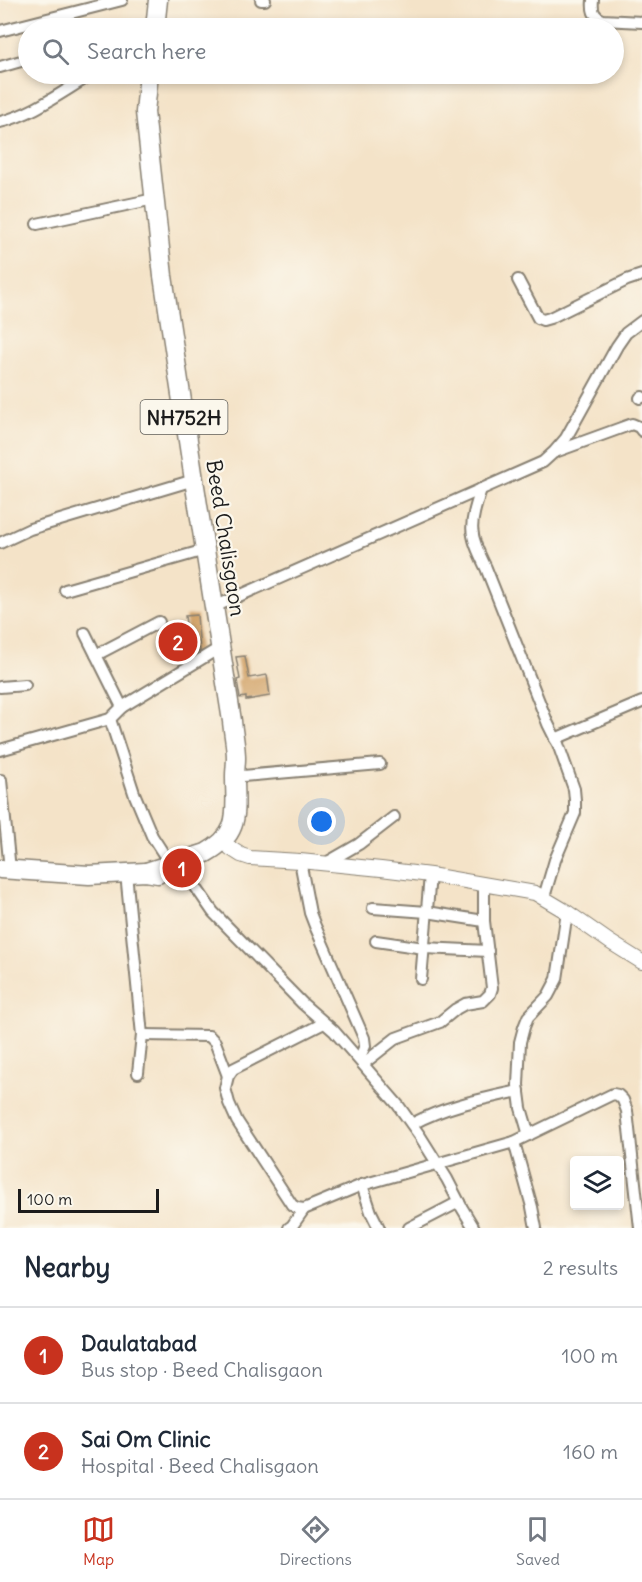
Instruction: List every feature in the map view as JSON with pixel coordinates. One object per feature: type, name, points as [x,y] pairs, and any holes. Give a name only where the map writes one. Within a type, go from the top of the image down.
[{"type":"highway","points":[[154,18],[158,0]]},
{"type":"highway","name":"Beed Chalisgaon","points":[[5,869],[90,875],[146,872],[166,874],[215,848],[226,838],[235,817],[236,759],[221,647],[163,276],[145,112],[148,84]]},
{"type":"highway","name":"Beed Chalisgaon","points":[[177,867],[211,861],[230,848],[240,836],[244,821],[245,801],[241,766],[236,759]]},
{"type":"street","points":[[51,18],[122,0]]},
{"type":"street","points":[[593,0],[593,12],[597,18]]},
{"type":"street","points":[[624,21],[642,22]]},
{"type":"street","points":[[0,31],[18,26]]},
{"type":"street","points":[[0,67],[18,62]]},
{"type":"street","points":[[0,122],[29,112],[76,84]]},
{"type":"street","points":[[37,224],[154,199]]},
{"type":"street","points":[[518,280],[538,318],[543,320],[642,275]]},
{"type":"street","points":[[214,607],[543,462],[566,438],[626,333],[642,321]]},
{"type":"street","points":[[554,452],[632,424],[642,430]]},
{"type":"street","points":[[0,543],[30,529],[194,480]]},
{"type":"street","points":[[481,489],[472,519],[471,531],[475,546],[486,568],[574,789],[574,813],[555,860],[544,897]]},
{"type":"street","points":[[65,591],[205,550]]},
{"type":"street","points":[[96,655],[159,621]]},
{"type":"street","points":[[85,633],[122,707]]},
{"type":"street","points":[[0,750],[110,719],[122,707],[221,647]]},
{"type":"street","points":[[0,687],[25,685]]},
{"type":"street","points":[[555,739],[642,702]]},
{"type":"street","points":[[110,719],[134,793],[152,836],[213,912],[324,1023],[398,1105],[437,1163],[474,1228]]},
{"type":"street","points":[[243,776],[380,764]]},
{"type":"street","points":[[1,780],[5,869]]},
{"type":"street","points":[[326,863],[365,840],[394,817]]},
{"type":"street","points":[[230,848],[246,857],[326,863],[430,875],[535,892],[642,962]]},
{"type":"street","points":[[300,861],[310,913],[364,1038],[365,1046],[361,1062]]},
{"type":"street","points":[[126,873],[142,1035],[138,1073]]},
{"type":"street","points":[[421,980],[430,875]]},
{"type":"street","points":[[361,1062],[396,1038],[440,1022],[459,1006],[483,1001],[490,994],[492,988],[484,921],[484,884]]},
{"type":"street","points":[[373,908],[427,912],[484,921]]},
{"type":"street","points":[[529,1135],[521,1108],[519,1091],[520,1042],[528,1017],[548,996],[557,979],[567,912]]},
{"type":"street","points":[[376,941],[424,948],[488,951]]},
{"type":"street","points":[[324,1023],[233,1069],[228,1076],[225,1088],[237,1121],[287,1200],[297,1208],[303,1209],[362,1185],[514,1142],[613,1094],[623,1100],[627,1111],[640,1228]]},
{"type":"street","points":[[142,1035],[209,1036],[214,1042],[228,1076]]},
{"type":"street","points":[[412,1124],[442,1110],[519,1091]]},
{"type":"street","points":[[514,1142],[536,1228]]},
{"type":"street","points":[[362,1185],[379,1228]]},
{"type":"street","points":[[409,1228],[459,1202]]},
{"type":"street","points":[[289,1228],[303,1209]]},
{"type":"building","points":[[197,615],[200,651],[191,656],[188,652],[175,656],[162,637],[187,632],[185,616]]},
{"type":"building","points":[[245,656],[249,678],[267,675],[270,696],[246,700],[246,697],[240,698],[237,680],[240,679],[236,657]]},
{"type":"place","name":"Sai Om Clinic","points":[[178,642]]},
{"type":"place","name":"Daulatabad","points":[[182,868]]}]
